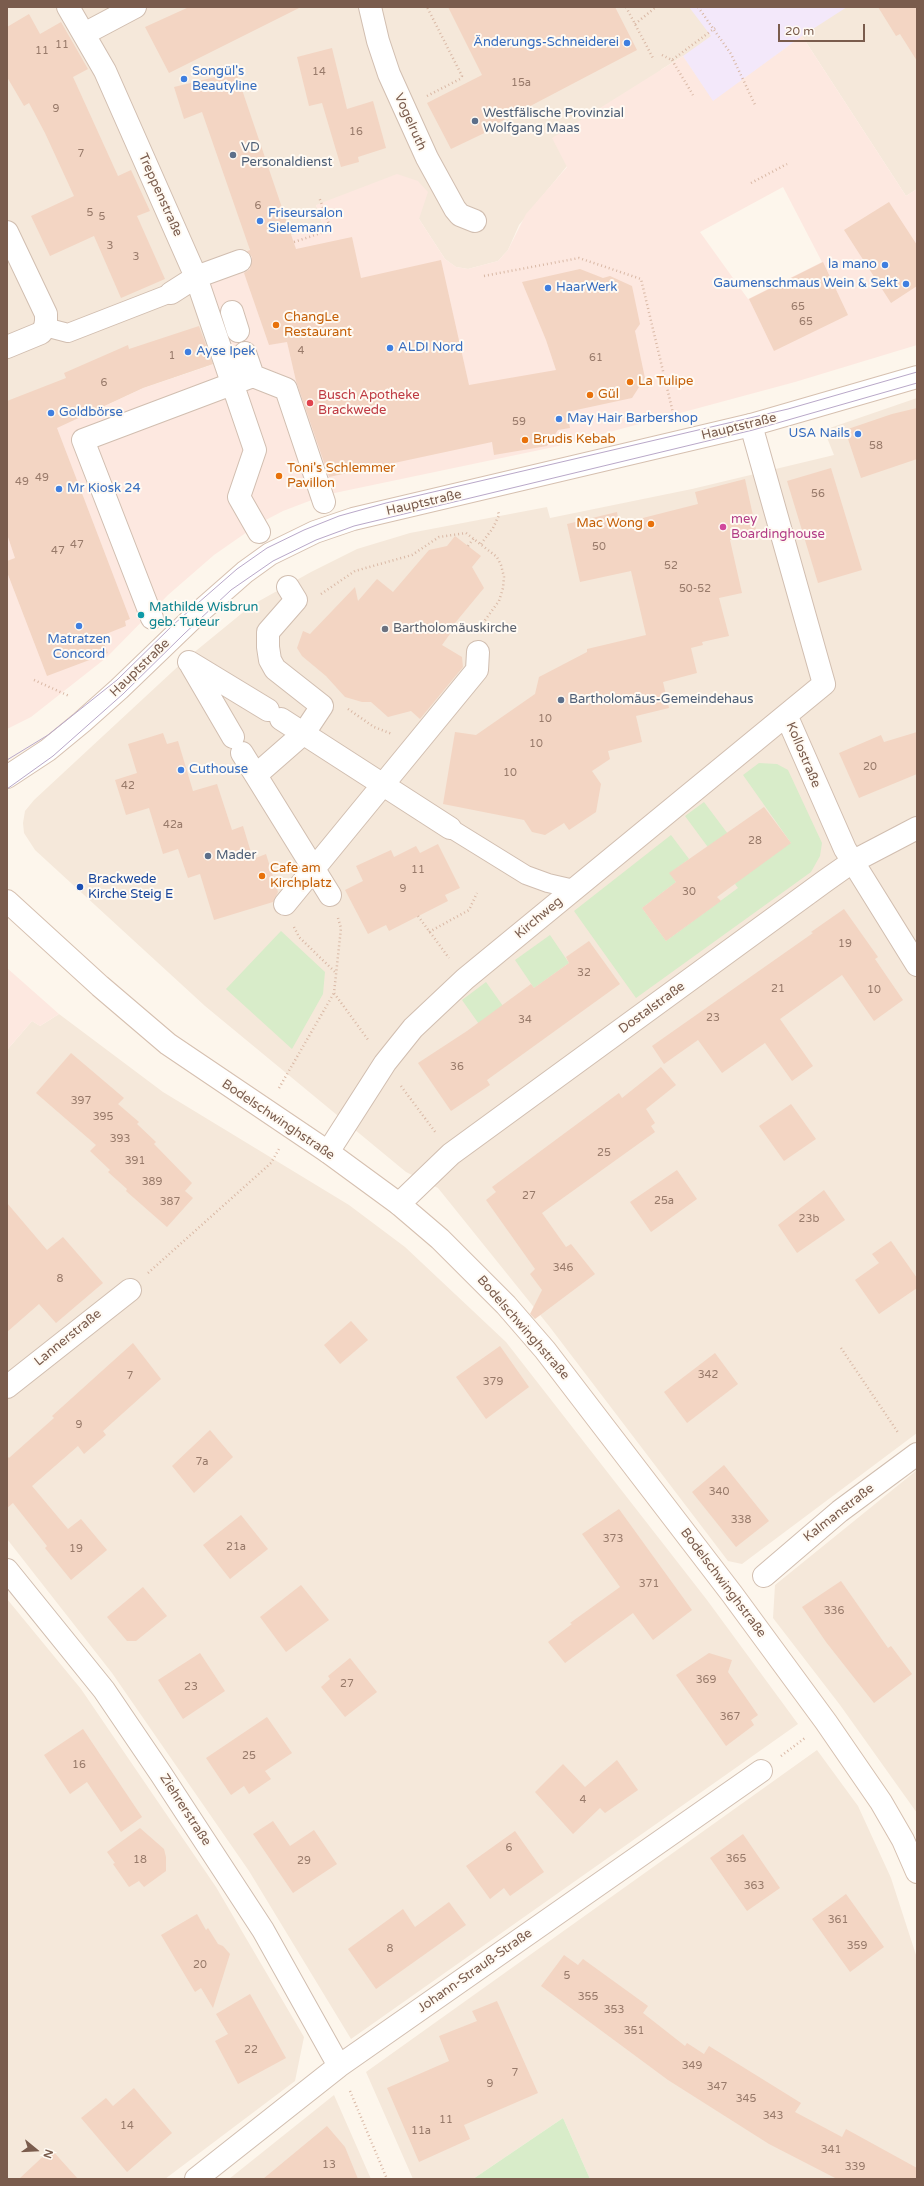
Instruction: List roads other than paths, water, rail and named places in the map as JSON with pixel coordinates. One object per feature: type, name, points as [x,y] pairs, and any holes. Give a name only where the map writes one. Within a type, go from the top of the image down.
[{"type":"street","name":"Treppenstraße","points":[[68,7],[105,71],[196,277],[255,450],[239,497],[259,532]]},
{"type":"street","points":[[84,34],[135,7]]},
{"type":"street","name":"Vogelruth","points":[[370,7],[378,41],[403,108],[450,201],[460,215],[475,221]]},
{"type":"street","points":[[98,95],[105,71]]},
{"type":"street","points":[[110,119],[131,130]]},
{"type":"street","points":[[7,232],[46,314],[45,327],[33,337],[7,347]]},
{"type":"street","points":[[171,293],[196,277],[220,278],[240,261]]},
{"type":"street","points":[[245,353],[253,376]]},
{"type":"street","points":[[152,618],[83,440],[253,376],[286,389],[324,502]]},
{"type":"street","name":"Hauptstraße","points":[[7,777],[44,753],[82,722],[120,689],[196,615],[245,572],[270,554],[315,532],[353,519],[751,425],[917,377]]},
{"type":"street","name":"Kollostraße","points":[[751,425],[824,684],[787,717],[837,832],[852,862],[917,965]]},
{"type":"street","points":[[256,775],[304,733],[322,706],[275,669],[270,660],[268,632],[296,600],[288,587]]},
{"type":"street","points":[[285,904],[477,670],[478,652]]},
{"type":"street","points":[[330,895],[189,662],[383,783],[450,828]]},
{"type":"street","name":"Kirchweg","points":[[328,1152],[385,1063],[413,1028],[465,979],[787,717]]},
{"type":"street","name":"Dostalstraße","points":[[399,1204],[451,1154],[852,862],[917,828]]},
{"type":"street","name":"Bodelschwinghstraße","points":[[7,901],[100,986],[168,1044],[328,1152],[399,1204],[472,1269],[545,1350],[732,1594],[826,1722],[881,1802],[903,1840],[917,1872]]},
{"type":"street","name":"Lannerstraße","points":[[7,1387],[130,1290]]},
{"type":"street","name":"Kalmanstraße","points":[[764,1576],[840,1510],[916,1455]]},
{"type":"street","name":"Ziehrerstraße","points":[[7,1570],[104,1690],[161,1774],[263,1930],[339,2066]]},
{"type":"street","name":"Johann-Strauß-Straße","points":[[196,2179],[339,2066],[761,1771]]},
{"type":"lane","points":[[45,327],[68,333],[171,293]]},
{"type":"lane","points":[[450,828],[526,875],[548,883],[574,889]]},
{"type":"tram line","points":[[7,760],[48,735],[117,680],[174,624],[237,569],[267,548],[304,530],[339,516],[386,503],[788,409],[917,372]]},
{"type":"tram line","points":[[7,789],[53,756],[123,694],[231,590],[273,561],[316,540],[354,526],[753,430],[917,383]]},
{"type":"place","name":"Änderungs-Schneiderei","points":[[627,43]]},
{"type":"place","name":"Songül's Beautyline","points":[[184,79]]},
{"type":"place","name":"Westfälische Provinzial Wolfgang Maas","points":[[475,121]]},
{"type":"place","name":"VD Personaldienst","points":[[233,155]]},
{"type":"place","name":"Friseursalon Sielemann","points":[[260,221]]},
{"type":"place","name":"la mano","points":[[885,265]]},
{"type":"place","name":"Gaumenschmaus Wein & Sekt","points":[[906,284]]},
{"type":"place","name":"HaarWerk","points":[[548,288]]},
{"type":"place","name":"ChangLe Restaurant","points":[[276,325]]},
{"type":"place","name":"ALDI Nord","points":[[390,348]]},
{"type":"place","name":"Ayse Ipek","points":[[188,352]]},
{"type":"place","name":"La Tulipe","points":[[630,382]]},
{"type":"place","name":"Gül","points":[[590,395]]},
{"type":"place","name":"Busch Apotheke Brackwede","points":[[310,403]]},
{"type":"place","name":"Goldbörse","points":[[51,413]]},
{"type":"place","name":"May Hair Barbershop","points":[[559,419]]},
{"type":"place","name":"USA Nails","points":[[858,434]]},
{"type":"place","name":"Brudis Kebab","points":[[525,440]]},
{"type":"place","name":"Toni's Schlemmer Pavillon","points":[[279,476]]},
{"type":"place","name":"Mr Kiosk 24","points":[[59,489]]},
{"type":"place","name":"Mac Wong","points":[[651,524]]},
{"type":"place","name":"mey Boardinghouse","points":[[723,527]]},
{"type":"place","name":"Mathilde Wisbrun geb. Tuteur","points":[[141,615]]},
{"type":"place","name":"Matratzen Concord","points":[[79,626]]},
{"type":"place","name":"Bartholomäuskirche","points":[[385,629]]},
{"type":"place","name":"Bartholomäus-Gemeindehaus","points":[[561,700]]},
{"type":"place","name":"Cuthouse","points":[[181,770]]},
{"type":"place","name":"Mader","points":[[208,856]]},
{"type":"place","name":"Cafe am Kirchplatz","points":[[262,876]]},
{"type":"place","name":"Brackwede Kirche Steig E","points":[[80,887]]}]
